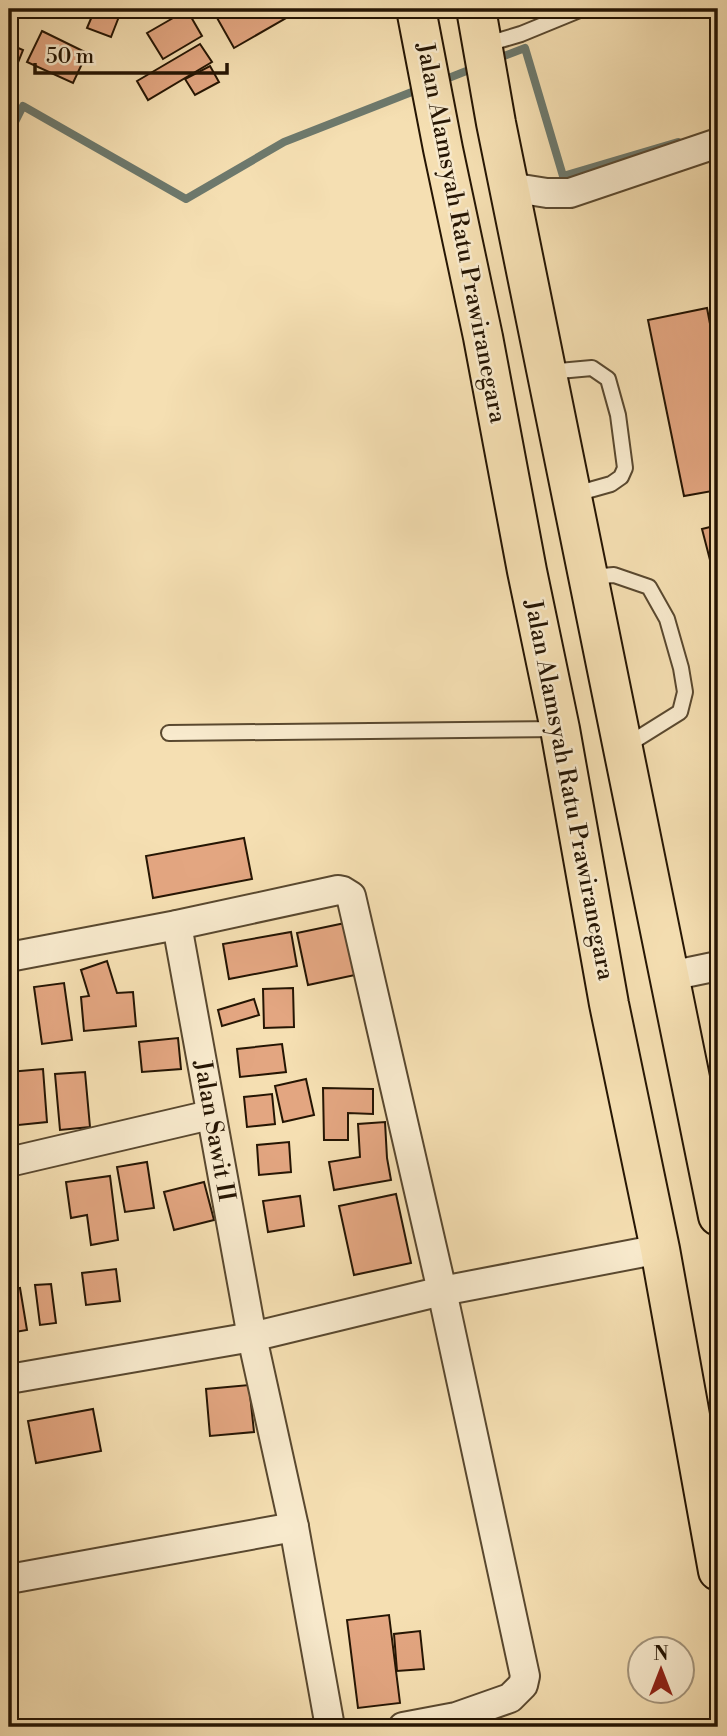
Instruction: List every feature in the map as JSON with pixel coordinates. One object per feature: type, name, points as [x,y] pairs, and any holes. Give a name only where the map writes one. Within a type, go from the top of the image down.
[{"type":"highway","name":"Jalan Alamsyah Ratu Prawiranegara","points":[[416,9],[560,729],[609,1004],[660,1248],[718,1571]]},
{"type":"highway","points":[[481,38],[718,1216]]},
{"type":"street","points":[[509,187],[547,194],[570,193],[718,143]]},
{"type":"street","points":[[9,957],[177,925],[338,890],[351,896],[442,1291],[525,1676],[523,1685],[510,1698],[456,1717],[403,1727]]},
{"type":"street","name":"Jalan Sawit II","points":[[177,925],[252,1337],[294,1527],[330,1727]]},
{"type":"street","points":[[670,976],[718,966]]},
{"type":"street","points":[[9,1162],[211,1115]]},
{"type":"street","points":[[9,1378],[252,1337],[442,1291],[660,1248]]},
{"type":"street","points":[[9,1579],[294,1527]]},
{"type":"lane","points":[[481,38],[521,34],[582,9]]},
{"type":"lane","points":[[547,372],[592,368],[608,379],[618,415],[625,468],[621,477],[611,484],[572,495]]},
{"type":"lane","points":[[588,577],[614,575],[649,587],[667,620],[681,668],[685,692],[680,712],[623,747]]},
{"type":"lane","points":[[169,733],[560,729]]},
{"type":"building","points":[[95,9],[120,14],[111,37],[87,28]]},
{"type":"building","points":[[212,9],[299,9],[300,10],[234,48]]},
{"type":"building","points":[[187,10],[202,36],[163,59],[147,33]]},
{"type":"building","points":[[42,31],[87,53],[73,83],[27,62]]},
{"type":"building","points":[[9,44],[23,50],[9,85]]},
{"type":"building","points":[[200,44],[212,62],[148,100],[137,81]]},
{"type":"building","points":[[210,66],[219,82],[195,95],[185,79]]},
{"type":"building","points":[[707,308],[718,366],[718,490],[684,496],[648,320]]},
{"type":"building","points":[[718,525],[718,591],[702,529]]},
{"type":"building","points":[[244,838],[252,879],[153,898],[146,856]]},
{"type":"building","points":[[345,923],[355,975],[308,985],[297,933]]},
{"type":"building","points":[[291,932],[297,966],[229,979],[223,944]]},
{"type":"building","points":[[107,961],[117,993],[133,992],[136,1026],[84,1031],[81,997],[89,996],[81,970]]},
{"type":"building","points":[[64,983],[72,1040],[42,1044],[34,987]]},
{"type":"building","points":[[293,988],[294,1027],[264,1028],[263,989]]},
{"type":"building","points":[[254,999],[259,1015],[222,1026],[218,1010]]},
{"type":"building","points":[[178,1038],[181,1069],[142,1072],[139,1042]]},
{"type":"building","points":[[282,1044],[286,1072],[240,1077],[237,1049]]},
{"type":"building","points":[[43,1069],[47,1122],[9,1126],[9,1072]]},
{"type":"building","points":[[85,1072],[90,1127],[60,1130],[55,1074]]},
{"type":"building","points":[[306,1079],[314,1115],[283,1122],[275,1086]]},
{"type":"building","points":[[323,1088],[373,1089],[373,1114],[348,1113],[348,1140],[324,1140]]},
{"type":"building","points":[[272,1094],[275,1124],[247,1127],[244,1097]]},
{"type":"building","points":[[385,1122],[391,1180],[334,1190],[329,1162],[360,1157],[358,1124]]},
{"type":"building","points":[[289,1142],[291,1172],[259,1175],[257,1145]]},
{"type":"building","points":[[147,1162],[154,1208],[125,1212],[117,1167]]},
{"type":"building","points":[[110,1176],[118,1240],[91,1245],[87,1215],[71,1218],[66,1182]]},
{"type":"building","points":[[204,1182],[214,1220],[174,1230],[164,1192]]},
{"type":"building","points":[[396,1194],[411,1263],[354,1275],[339,1206]]},
{"type":"building","points":[[300,1196],[304,1226],[268,1232],[263,1201]]},
{"type":"building","points":[[116,1269],[120,1301],[86,1305],[82,1273]]},
{"type":"building","points":[[51,1284],[56,1323],[40,1325],[35,1285]]},
{"type":"building","points":[[20,1288],[27,1330],[9,1333],[9,1290]]},
{"type":"building","points":[[249,1385],[254,1432],[210,1436],[206,1389]]},
{"type":"building","points":[[93,1409],[101,1451],[36,1463],[28,1421]]},
{"type":"building","points":[[389,1615],[400,1703],[358,1708],[347,1620]]},
{"type":"building","points":[[420,1631],[424,1669],[397,1671],[394,1634]]},
{"type":"waterway","points":[[496,59],[525,48],[563,176],[678,142]]},
{"type":"waterway","points":[[441,81],[474,68]]},
{"type":"waterway","points":[[9,134],[23,106],[186,199],[284,142],[422,88]]}]
